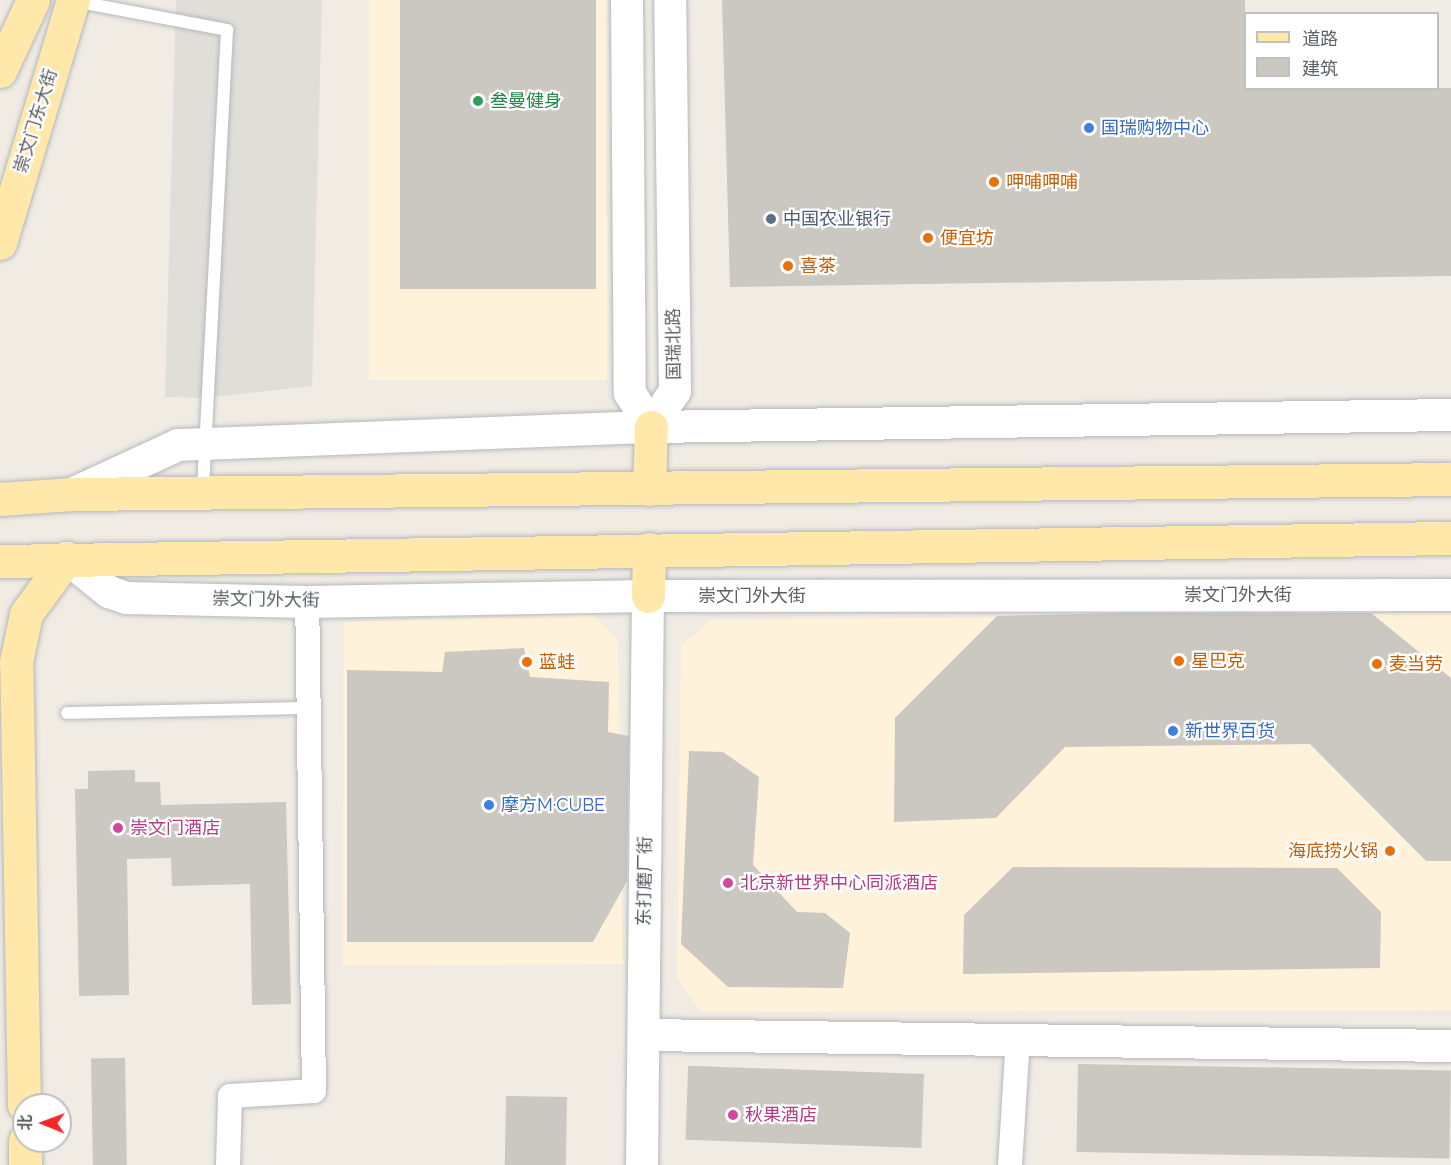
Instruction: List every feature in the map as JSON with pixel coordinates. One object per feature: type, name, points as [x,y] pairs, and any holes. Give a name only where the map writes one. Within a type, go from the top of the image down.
[{"type":"main road","points":[[0,71],[33,0]]},
{"type":"main road","name":"崇文门东大街","points":[[0,243],[73,0]]},
{"type":"main road","points":[[649,489],[651,427]]},
{"type":"main road","points":[[0,500],[72,494],[202,495],[1451,479]]},
{"type":"main road","points":[[3,566],[67,558],[1451,538]]},
{"type":"main road","points":[[648,596],[649,549]]},
{"type":"main road","points":[[24,1093],[16,662],[26,614],[67,558]]},
{"type":"street","points":[[627,0],[630,393],[651,427]]},
{"type":"street","name":"国瑞北路","points":[[651,427],[675,392],[670,0]]},
{"type":"street","points":[[72,494],[161,450],[203,444],[651,427],[1451,415]]},
{"type":"street","name":"崇文门外大街","points":[[67,558],[109,592],[126,598],[307,602],[648,596],[1451,595]]},
{"type":"street","name":"东打磨厂街","points":[[642,1165],[648,596]]},
{"type":"street","points":[[228,1165],[230,1096],[314,1091],[307,602]]},
{"type":"street","points":[[644,1035],[1018,1037],[1451,1046]]},
{"type":"street","points":[[1010,1165],[1018,1037]]},
{"type":"lane","points":[[73,0],[227,30],[202,495]]},
{"type":"lane","points":[[67,713],[309,708]]},
{"type":"shaded area","points":[[176,0],[322,0],[312,386],[205,398],[165,397]]},
{"type":"shaded area","points":[[369,0],[607,0],[607,380],[369,380]]},
{"type":"shaded area","name":"新世界百货","points":[[1451,613],[1451,1010],[701,1012],[677,978],[681,646],[711,620]]},
{"type":"shaded area","name":"摩方M·CUBE","points":[[593,614],[618,640],[623,964],[343,966],[344,622]]},
{"type":"building","points":[[400,0],[596,0],[596,289],[400,289]]},
{"type":"building","name":"国瑞购物中心","points":[[722,0],[1245,0],[1244,90],[1439,90],[1439,88],[1451,88],[1451,276],[730,287]]},
{"type":"building","name":"新世界百货","points":[[1123,613],[1371,613],[1451,678],[1451,861],[1426,861],[1310,744],[1065,747],[996,818],[894,822],[895,718],[997,616]]},
{"type":"building","name":"摩方M·CUBE","points":[[524,648],[530,677],[609,682],[608,732],[629,736],[627,881],[593,942],[347,942],[347,670],[442,672],[445,652]]},
{"type":"building","name":"北京新世界中心同派酒店","points":[[689,751],[723,752],[759,777],[753,865],[797,912],[825,913],[850,933],[843,988],[728,987],[681,944]]},
{"type":"building","points":[[135,770],[135,782],[160,782],[161,805],[286,802],[291,1004],[252,1005],[250,884],[172,886],[171,858],[127,859],[129,995],[79,996],[75,789],[88,789],[88,771]]},
{"type":"building","points":[[1013,867],[1337,868],[1381,912],[1380,968],[963,974],[964,915]]},
{"type":"building","points":[[125,1058],[127,1165],[93,1165],[91,1059]]},
{"type":"building","points":[[1078,1064],[1451,1071],[1449,1158],[1076,1152]]},
{"type":"building","points":[[688,1066],[924,1074],[921,1148],[686,1140]]},
{"type":"building","points":[[506,1096],[567,1097],[566,1165],[505,1165]]},
{"type":"place","name":"叁曼健身","points":[[478,101]]},
{"type":"place","name":"国瑞购物中心","points":[[1089,128]]},
{"type":"place","name":"呷哺呷哺","points":[[994,182]]},
{"type":"place","name":"中国农业银行","points":[[771,219]]},
{"type":"place","name":"便宜坊","points":[[928,238]]},
{"type":"place","name":"喜茶","points":[[788,266]]},
{"type":"place","name":"星巴克","points":[[1179,661]]},
{"type":"place","name":"蓝蛙","points":[[527,662]]},
{"type":"place","name":"麦当劳","points":[[1377,664]]},
{"type":"place","name":"新世界百货","points":[[1173,731]]},
{"type":"place","name":"摩方M·CUBE","points":[[489,805]]},
{"type":"place","name":"崇文门酒店","points":[[118,828]]},
{"type":"place","name":"海底捞火锅","points":[[1390,851]]},
{"type":"place","name":"北京新世界中心同派酒店","points":[[728,883]]},
{"type":"place","name":"秋果酒店","points":[[733,1115]]}]
